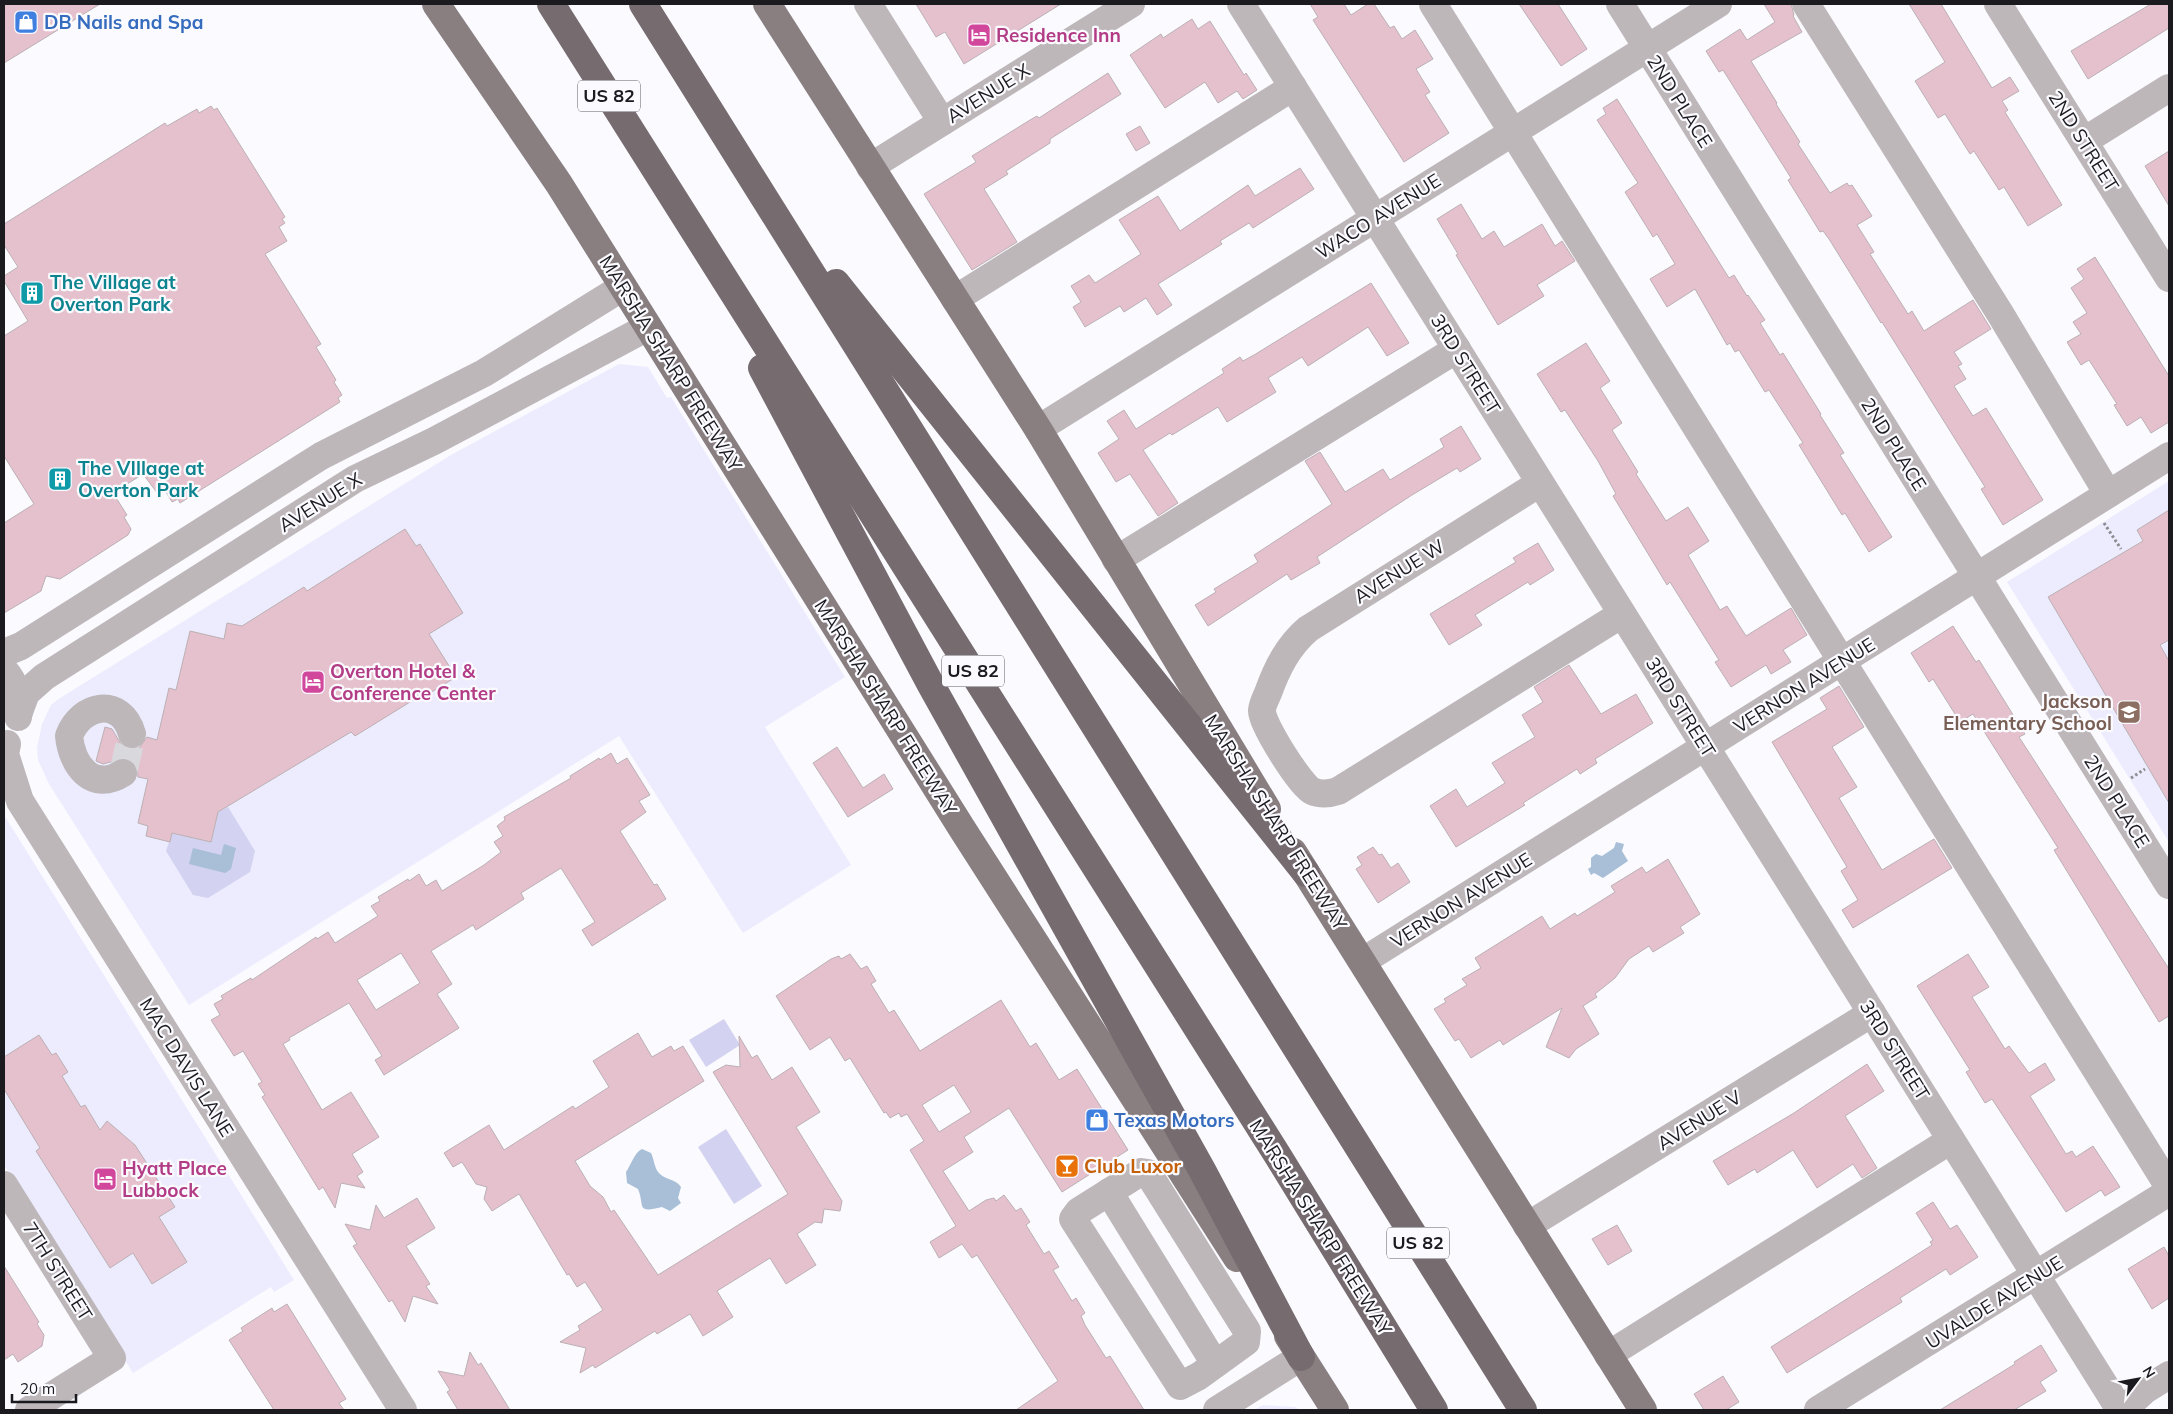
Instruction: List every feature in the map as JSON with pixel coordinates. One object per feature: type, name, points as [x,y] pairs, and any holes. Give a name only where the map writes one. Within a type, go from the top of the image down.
[{"type":"highway","name":"MARSHA SHARP FREEWAY","points":[[551,4],[666,188],[875,514],[1278,1156],[1434,1410]]},
{"type":"highway","name":"US 82","points":[[643,4],[1523,1410]]},
{"type":"highway","points":[[749,174],[1306,873]]},
{"type":"highway","points":[[666,188],[932,685],[1202,1170],[1301,1357]]},
{"type":"main road","name":"MARSHA SHARP FREEWAY","points":[[436,4],[559,184],[972,844],[1334,1410]]},
{"type":"main road","name":"MARSHA SHARP FREEWAY","points":[[767,4],[1038,429],[1306,873],[1643,1410]]},
{"type":"street","points":[[868,4],[942,122]]},
{"type":"street","name":"AVENUE X","points":[[870,167],[1132,4]]},
{"type":"street","name":"3RD STREET","points":[[1241,4],[2036,1276],[2122,1410]]},
{"type":"street","points":[[1433,4],[1844,660],[2169,1187]]},
{"type":"street","name":"2ND PLACE","points":[[1620,4],[2169,885]]},
{"type":"street","name":"WACO AVENUE","points":[[1038,429],[1718,4]]},
{"type":"street","points":[[1806,4],[2001,315],[2102,498]]},
{"type":"street","name":"2ND STREET","points":[[2003,5],[2084,141],[2169,276]]},
{"type":"street","points":[[954,299],[1293,87]]},
{"type":"street","points":[[2084,141],[2169,88]]},
{"type":"street","name":"AVENUE X","points":[[4,653],[21,646],[321,456],[484,373],[623,287]]},
{"type":"street","name":"AVENUE X","points":[[5,746],[15,729],[26,694],[44,677],[355,479],[434,441],[648,327]]},
{"type":"street","points":[[1116,560],[1457,349]]},
{"type":"street","name":"VERNON AVENUE","points":[[1363,962],[2169,456]]},
{"type":"street","name":"AVENUE W","points":[[1540,483],[1308,628],[1288,650],[1274,676],[1262,712],[1266,726],[1303,784],[1310,790],[1320,794],[1338,791],[1622,614]]},
{"type":"street","points":[[4,670],[14,686],[19,712]]},
{"type":"street","points":[[123,773],[108,780],[89,776],[74,760],[69,736],[79,717],[87,712],[98,709],[109,709],[117,713],[130,726],[132,734]]},
{"type":"street","name":"MAC DAVIS LANE","points":[[5,746],[12,794],[403,1410]]},
{"type":"street","name":"AVENUE V","points":[[1527,1226],[1872,1013]]},
{"type":"street","points":[[1608,1355],[1951,1140]]},
{"type":"street","points":[[1141,1172],[1148,1173],[1247,1331],[1246,1342],[1198,1375],[1073,1219],[1078,1211],[1141,1172]]},
{"type":"street","name":"7TH STREET","points":[[4,1185],[112,1358],[29,1410]]},
{"type":"street","points":[[1108,1192],[1198,1375],[1218,1409],[1301,1357]]},
{"type":"street","name":"UVALDE AVENUE","points":[[1818,1410],[2169,1192]]},
{"type":"street","points":[[1212,1276],[1238,1260]]},
{"type":"street","points":[[2122,1410],[2146,1390],[2169,1375]]},
{"type":"path","points":[[2102,498],[2102,520],[2121,549]]},
{"type":"shaded area","points":[[619,364],[648,367],[667,398],[671,397],[845,677],[765,727],[851,865],[743,933],[619,736],[189,1005],[49,784],[38,760],[37,748],[42,724],[51,705],[451,455]]},
{"type":"shaded area","name":"Jackson Elementary School","points":[[2169,481],[2169,842],[2007,582]]},
{"type":"shaded area","points":[[228,807],[255,851],[250,872],[208,898],[193,895],[166,851],[172,833],[211,842],[218,812]]},
{"type":"shaded area","points":[[4,815],[294,1280],[274,1292],[271,1287],[133,1373],[4,1165]]},
{"type":"shaded area","points":[[1616,842],[1624,844],[1622,851],[1628,861],[1603,878],[1594,873],[1591,875],[1588,869],[1591,867],[1591,858],[1596,854],[1602,856],[1614,848]]},
{"type":"shaded area","points":[[224,844],[236,848],[231,869],[225,873],[189,864],[193,848],[221,855]]},
{"type":"shaded area","points":[[724,1019],[740,1045],[706,1067],[689,1040]]},
{"type":"shaded area","points":[[726,1129],[762,1186],[734,1204],[698,1147]]},
{"type":"shaded area","points":[[642,1149],[651,1153],[660,1175],[676,1182],[681,1187],[678,1198],[681,1203],[670,1211],[662,1207],[644,1209],[638,1189],[627,1183],[626,1172],[635,1156]]},
{"type":"shaded area","points":[[1263,1405],[1296,1407],[1299,1410],[1254,1410]]},
{"type":"building","points":[[4,4],[100,4],[4,63]]},
{"type":"building","name":"Residence Inn","points":[[916,4],[1061,4],[964,64],[945,32],[936,37]]},
{"type":"building","points":[[1310,4],[1344,4],[1351,15],[1368,4],[1374,4],[1390,28],[1394,26],[1402,39],[1415,30],[1433,59],[1416,69],[1430,92],[1425,95],[1449,133],[1404,162],[1313,20],[1318,17]]},
{"type":"building","points":[[1519,4],[1558,4],[1587,49],[1561,66]]},
{"type":"building","points":[[1764,4],[1791,4],[1793,16],[1802,32],[1751,61],[1800,142],[1798,144],[1830,193],[1847,183],[1849,186],[1852,185],[1872,216],[1857,225],[1874,252],[1870,254],[1908,314],[1912,311],[1924,331],[1973,300],[1991,329],[1954,352],[1962,364],[1958,366],[1966,379],[1954,386],[1973,416],[1986,408],[2043,500],[2003,525],[1981,489],[1985,487],[1882,322],[1829,239],[1823,231],[1820,232],[1788,180],[1791,178],[1723,70],[1719,72],[1706,51],[1740,29],[1747,40],[1775,22]]},
{"type":"building","points":[[1909,4],[1941,4],[1992,88],[2010,77],[2019,91],[2002,101],[2008,110],[2005,112],[2062,205],[2028,226],[2004,187],[1999,190],[1974,151],[1970,154],[1945,114],[1938,118],[1915,81],[1945,62]]},
{"type":"building","points":[[2151,4],[2169,4],[2169,28],[2088,79],[2071,51]]},
{"type":"building","points":[[1192,19],[1198,29],[1210,21],[1244,75],[1246,73],[1257,90],[1243,99],[1237,91],[1218,103],[1205,82],[1165,108],[1130,55],[1161,34],[1163,38]]},
{"type":"building","points":[[1108,73],[1121,94],[1050,139],[1050,143],[1006,171],[1008,174],[984,189],[1017,242],[972,270],[924,194],[976,162],[972,156],[1037,116],[1039,118]]},
{"type":"building","points":[[1617,99],[1729,278],[1734,275],[1765,320],[1760,323],[1780,355],[1783,353],[1821,414],[1844,453],[1840,455],[1892,537],[1869,552],[1845,513],[1842,515],[1799,445],[1803,443],[1769,390],[1765,392],[1739,350],[1735,352],[1730,343],[1727,345],[1695,289],[1667,307],[1650,279],[1675,264],[1657,234],[1653,237],[1625,192],[1638,183],[1597,120],[1606,114],[1603,108]]},
{"type":"building","points":[[211,106],[214,110],[217,108],[285,217],[282,219],[285,223],[279,227],[287,241],[265,254],[321,344],[316,347],[336,380],[334,382],[342,395],[338,398],[340,402],[180,503],[178,499],[172,502],[165,490],[158,494],[143,474],[113,493],[127,515],[124,517],[131,529],[128,535],[60,579],[46,576],[41,591],[4,613],[4,523],[34,504],[4,456],[4,336],[28,321],[4,281],[4,276],[18,267],[4,245],[4,224],[165,123],[167,126],[197,109],[199,113]]},
{"type":"building","points":[[1140,126],[1150,143],[1136,151],[1126,134]]},
{"type":"building","points":[[2169,151],[2169,206],[2145,166]]},
{"type":"building","points":[[1300,168],[1314,189],[1253,228],[1249,223],[1220,241],[1222,244],[1158,284],[1172,305],[1157,315],[1146,298],[1124,312],[1120,306],[1085,327],[1073,307],[1081,302],[1071,286],[1089,275],[1095,283],[1141,254],[1119,220],[1158,196],[1180,231],[1248,185],[1255,196]]},
{"type":"building","points":[[1461,204],[1482,239],[1494,231],[1504,247],[1542,224],[1555,246],[1562,241],[1575,261],[1537,285],[1544,296],[1498,325],[1437,219]]},
{"type":"building","points":[[2095,257],[2169,376],[2169,422],[2151,433],[2141,417],[2127,426],[2114,405],[2117,404],[2089,360],[2081,365],[2067,342],[2081,334],[2073,322],[2087,313],[2071,288],[2084,279],[2077,269]]},
{"type":"building","points":[[1371,283],[1409,343],[1387,356],[1368,327],[1308,366],[1302,357],[1268,378],[1276,392],[1227,422],[1218,407],[1143,450],[1178,503],[1158,516],[1130,474],[1116,482],[1098,453],[1119,439],[1107,421],[1124,410],[1136,429],[1224,373],[1222,369],[1240,357],[1243,361],[1254,355]]},
{"type":"building","points":[[1586,343],[1610,381],[1600,388],[1622,423],[1612,430],[1638,472],[1636,474],[1666,521],[1688,507],[1709,541],[1688,555],[1720,610],[1727,606],[1746,636],[1791,608],[1807,635],[1783,650],[1791,662],[1771,674],[1766,665],[1731,687],[1715,662],[1719,660],[1670,582],[1667,585],[1613,496],[1616,494],[1598,461],[1565,410],[1561,412],[1537,374]]},
{"type":"building","points":[[1461,426],[1481,459],[1460,472],[1457,468],[1412,495],[1317,557],[1320,563],[1291,580],[1287,574],[1208,626],[1195,605],[1216,592],[1214,589],[1258,562],[1254,555],[1332,504],[1305,461],[1320,452],[1345,492],[1383,469],[1390,480],[1444,447],[1440,439]]},
{"type":"building","points":[[2169,510],[2169,640],[2160,645],[2169,661],[2169,803],[2048,597],[2143,541],[2137,530]]},
{"type":"building","name":"Overton Hotel & Conference Center","points":[[405,529],[416,546],[420,544],[463,613],[429,634],[456,677],[425,696],[423,694],[355,736],[351,732],[218,812],[211,842],[172,833],[170,842],[146,836],[148,826],[138,823],[148,779],[138,777],[137,766],[132,760],[125,758],[103,764],[96,761],[105,727],[112,729],[122,746],[130,749],[139,748],[147,737],[157,740],[169,688],[176,690],[190,631],[224,639],[227,623],[242,626],[304,587],[307,591]]},
{"type":"building","points":[[1538,543],[1554,570],[1530,585],[1528,582],[1475,615],[1482,625],[1449,645],[1430,614],[1516,562],[1513,558]]},
{"type":"building","points":[[1953,626],[1976,662],[1979,660],[2025,734],[2019,737],[2169,969],[2169,1016],[2159,1022],[2054,850],[2058,848],[1973,714],[1960,722],[1933,679],[1929,682],[1911,653]]},
{"type":"building","points":[[1569,665],[1601,714],[1636,694],[1653,723],[1595,759],[1597,763],[1580,774],[1577,769],[1523,803],[1525,805],[1456,847],[1430,806],[1456,789],[1467,807],[1505,783],[1492,763],[1535,737],[1522,715],[1543,702],[1534,687]]},
{"type":"building","points":[[1839,686],[1864,727],[1832,747],[1857,787],[1839,798],[1882,870],[1934,839],[1952,868],[1853,928],[1842,910],[1858,900],[1841,871],[1847,867],[1772,742],[1827,709],[1820,698]]},
{"type":"building","points":[[837,747],[863,788],[884,774],[893,789],[848,817],[813,763]]},
{"type":"building","points":[[611,753],[617,764],[627,758],[650,795],[639,801],[646,812],[620,831],[654,885],[657,884],[666,899],[592,946],[582,930],[595,922],[561,868],[521,893],[524,899],[476,930],[473,925],[431,951],[452,984],[437,994],[459,1028],[384,1075],[375,1060],[382,1056],[349,1003],[289,1038],[290,1040],[283,1044],[322,1110],[351,1092],[379,1137],[352,1154],[363,1172],[357,1176],[365,1188],[341,1183],[335,1208],[323,1187],[319,1190],[262,1097],[265,1095],[258,1084],[262,1082],[243,1051],[234,1056],[211,1020],[220,1015],[214,1004],[223,999],[221,996],[251,978],[252,980],[316,937],[317,939],[328,932],[335,943],[378,916],[371,906],[380,901],[378,897],[408,879],[409,881],[419,874],[426,886],[436,880],[442,891],[484,865],[501,852],[494,842],[503,836],[497,826],[505,820],[504,817],[571,778],[570,776],[599,758],[600,760]],"holes":[[[401,953],[420,983],[376,1010],[357,980]]]},
{"type":"building","points":[[1373,847],[1379,855],[1382,854],[1391,868],[1398,863],[1410,882],[1378,903],[1356,869],[1362,865],[1357,857]]},
{"type":"building","points":[[1668,859],[1700,914],[1680,927],[1684,933],[1653,952],[1649,946],[1629,959],[1615,978],[1595,994],[1597,997],[1583,1006],[1599,1034],[1576,1049],[1569,1058],[1546,1047],[1562,1008],[1503,1045],[1500,1040],[1471,1058],[1459,1039],[1455,1041],[1434,1009],[1446,1002],[1444,999],[1467,985],[1462,979],[1481,968],[1475,958],[1542,916],[1550,929],[1575,913],[1577,916],[1615,892],[1611,886],[1642,867],[1646,873]]},
{"type":"building","points":[[850,954],[861,969],[867,966],[876,981],[871,984],[889,1013],[894,1010],[920,1051],[1001,1000],[1030,1047],[1036,1043],[1059,1080],[1077,1069],[1128,1150],[1062,1192],[1009,1108],[964,1137],[973,1152],[943,1171],[969,1211],[986,1200],[994,1198],[996,1201],[1004,1195],[1016,1211],[1021,1208],[1030,1222],[1026,1225],[1044,1254],[1049,1251],[1059,1267],[1053,1270],[1072,1301],[1076,1298],[1085,1313],[1081,1316],[1085,1325],[1106,1358],[1110,1356],[1144,1410],[1016,1410],[1058,1381],[977,1255],[972,1258],[962,1244],[939,1258],[930,1242],[956,1226],[910,1150],[924,1141],[907,1114],[901,1117],[899,1113],[890,1118],[886,1112],[884,1113],[850,1058],[845,1061],[830,1037],[810,1050],[776,996],[831,959],[839,956],[841,959]],"holes":[[[954,1085],[971,1112],[939,1132],[922,1105]]]},
{"type":"building","points":[[1968,954],[1989,987],[1972,997],[2005,1049],[2009,1046],[2029,1073],[2045,1063],[2055,1080],[2030,1096],[2066,1154],[2072,1151],[2076,1157],[2093,1146],[2120,1187],[2105,1196],[2101,1190],[2066,1212],[1992,1099],[1985,1103],[1966,1072],[1970,1070],[1917,986]]},
{"type":"building","points":[[638,1033],[652,1057],[671,1046],[674,1051],[683,1046],[704,1081],[575,1161],[590,1186],[603,1197],[611,1212],[614,1210],[658,1275],[788,1194],[713,1072],[726,1065],[740,1067],[739,1036],[752,1058],[757,1055],[772,1080],[792,1067],[820,1112],[796,1127],[842,1201],[840,1211],[824,1209],[822,1223],[815,1222],[797,1234],[816,1265],[786,1284],[770,1258],[717,1291],[733,1317],[703,1336],[690,1314],[657,1334],[655,1331],[595,1368],[593,1365],[580,1373],[586,1348],[560,1342],[580,1330],[578,1326],[603,1310],[585,1282],[577,1287],[569,1274],[567,1275],[519,1194],[492,1211],[484,1199],[487,1187],[476,1184],[462,1162],[453,1167],[444,1153],[489,1125],[504,1150],[573,1106],[575,1109],[609,1087],[593,1061]]},
{"type":"building","name":"Hyatt Place Lubbock","points":[[39,1035],[52,1055],[56,1053],[68,1072],[62,1076],[81,1107],[85,1105],[100,1130],[107,1121],[135,1145],[175,1207],[159,1217],[187,1262],[152,1284],[133,1253],[110,1268],[36,1151],[40,1148],[4,1089],[4,1057]]},
{"type":"building","points":[[1867,1064],[1884,1091],[1845,1116],[1877,1168],[1862,1178],[1853,1164],[1817,1188],[1793,1150],[1757,1173],[1755,1169],[1728,1185],[1713,1161],[1794,1113]]},
{"type":"building","points":[[417,1198],[435,1228],[406,1246],[430,1284],[426,1286],[438,1304],[413,1296],[405,1322],[392,1300],[389,1302],[353,1246],[357,1244],[345,1224],[370,1230],[376,1205],[384,1218]]},
{"type":"building","points":[[1933,1202],[1950,1229],[1957,1225],[1978,1257],[1950,1275],[1946,1269],[1900,1298],[1902,1302],[1787,1373],[1771,1347],[1932,1245],[1930,1242],[1933,1240],[1916,1213]]},
{"type":"building","points":[[1617,1225],[1632,1251],[1608,1265],[1592,1239]]},
{"type":"building","points":[[2164,1247],[2169,1256],[2169,1298],[2152,1309],[2128,1269]]},
{"type":"building","points":[[4,1266],[39,1322],[37,1324],[44,1335],[42,1346],[18,1362],[13,1354],[4,1360]]},
{"type":"building","points":[[287,1304],[346,1399],[339,1403],[344,1410],[274,1410],[229,1340],[243,1331],[241,1328],[272,1308],[274,1312]]},
{"type":"building","points":[[2041,1345],[2057,1371],[2040,1382],[2046,1391],[2014,1410],[1940,1410],[2015,1364],[2014,1362]]},
{"type":"building","points":[[470,1352],[478,1365],[481,1363],[510,1410],[458,1410],[447,1392],[450,1390],[438,1371],[464,1376]]},
{"type":"building","points":[[1723,1376],[1739,1402],[1726,1410],[1704,1410],[1694,1394]]},
{"type":"tunnel","points":[[123,773],[132,734]]},
{"type":"place","name":"DB Nails and Spa","points":[[26,22]]},
{"type":"place","name":"Residence Inn","points":[[979,35]]},
{"type":"place","name":"The Village at Overton Park","points":[[32,293]]},
{"type":"place","name":"The VIllage at Overton Park","points":[[60,479]]},
{"type":"place","name":"Overton Hotel & Conference Center","points":[[313,682]]},
{"type":"place","name":"Jackson Elementary School","points":[[2129,712]]},
{"type":"place","name":"Texas Motors","points":[[1097,1120]]},
{"type":"place","name":"Club Luxor","points":[[1067,1166]]},
{"type":"place","name":"Hyatt Place Lubbock","points":[[105,1179]]}]
